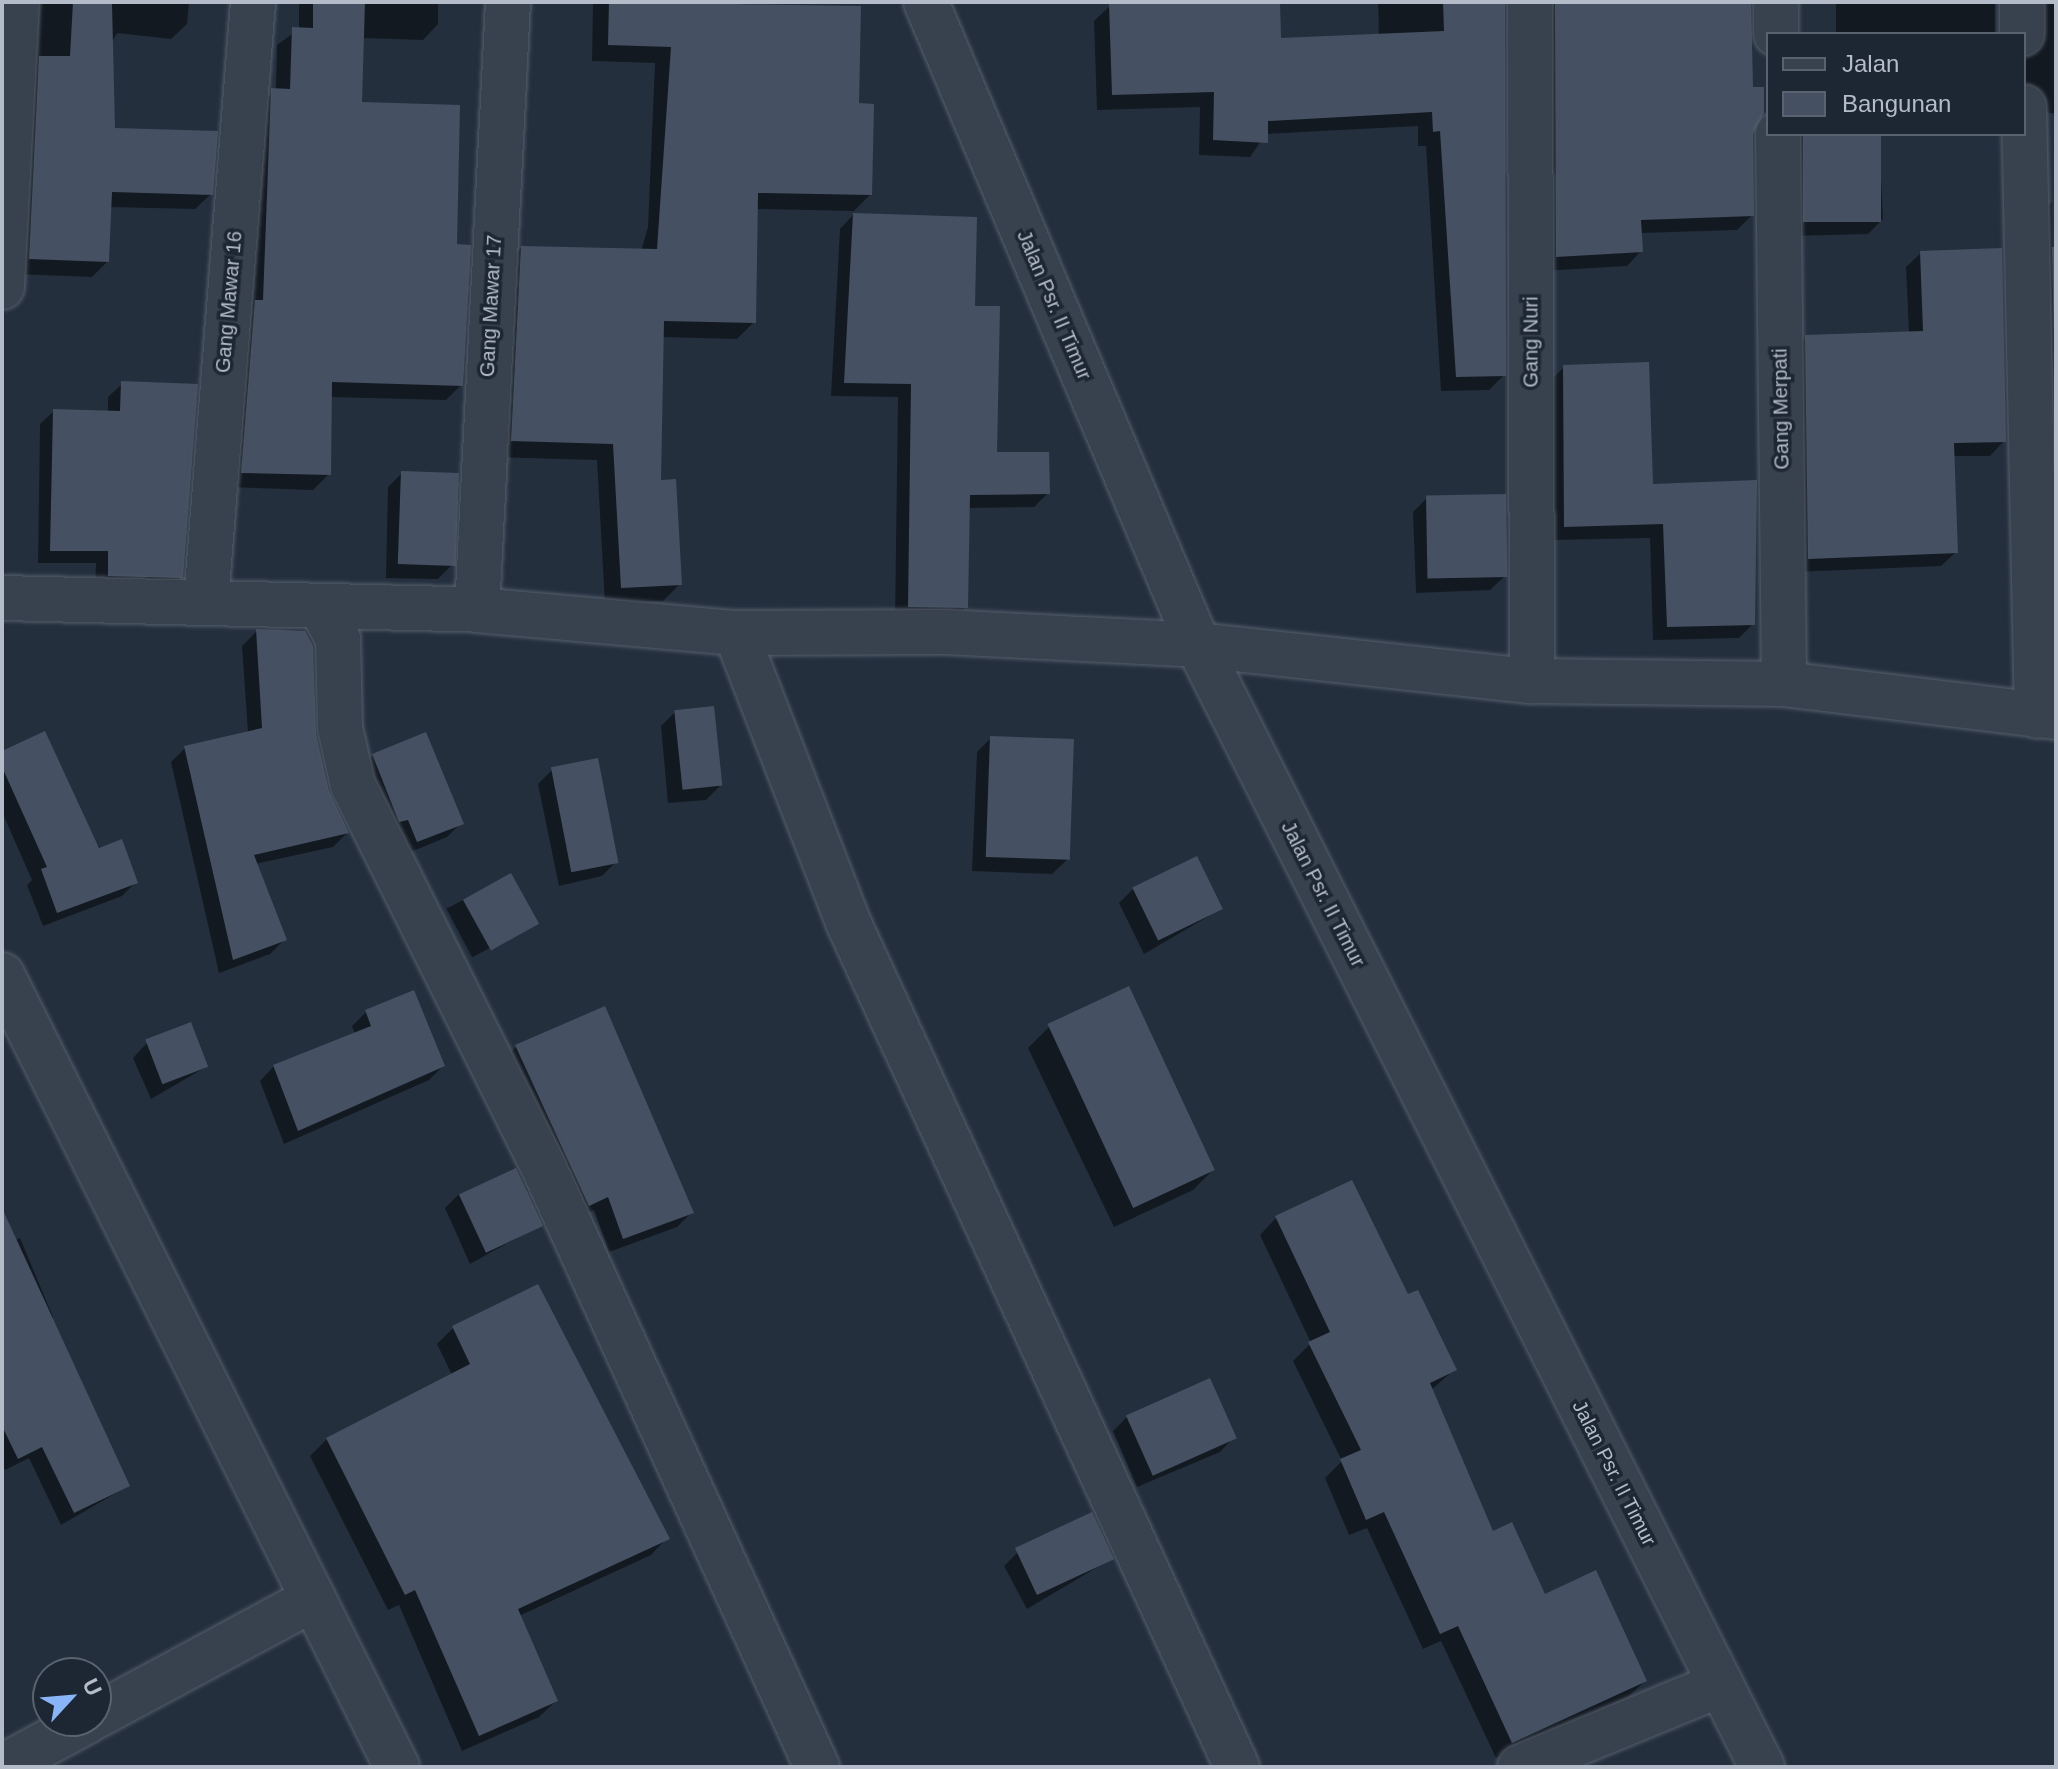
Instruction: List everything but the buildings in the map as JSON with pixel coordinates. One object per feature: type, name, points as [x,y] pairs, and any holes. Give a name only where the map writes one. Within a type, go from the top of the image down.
[{"type":"street","points":[[2,287],[17,2]]},
{"type":"street","name":"Gang Mawar 16","points":[[206,601],[253,2]]},
{"type":"street","name":"Gang Mawar 17","points":[[477,610],[508,2]]},
{"type":"street","name":"Jalan Psr. II Timur","points":[[926,2],[1198,645],[1762,1767]]},
{"type":"street","name":"Gang Nuri","points":[[1530,2],[1532,681]]},
{"type":"street","points":[[1776,2],[1776,32]]},
{"type":"street","points":[[2022,2],[2022,32]]},
{"type":"street","name":"Gang Merpati","points":[[1778,136],[1784,684]]},
{"type":"street","points":[[2,598],[206,601],[323,611],[477,610],[736,633],[944,632],[1198,645],[1532,681],[1784,684],[2046,716],[2025,136]]},
{"type":"street","points":[[323,611],[338,639],[340,728],[353,785],[543,1166],[817,1767]]},
{"type":"street","points":[[736,633],[848,922],[1237,1767]]},
{"type":"street","points":[[2,975],[397,1767]]},
{"type":"street","points":[[112,1707],[313,1599]]},
{"type":"street","points":[[1520,1767],[1721,1684]]},
{"type":"street","points":[[2,1767],[57,1737]]}]
